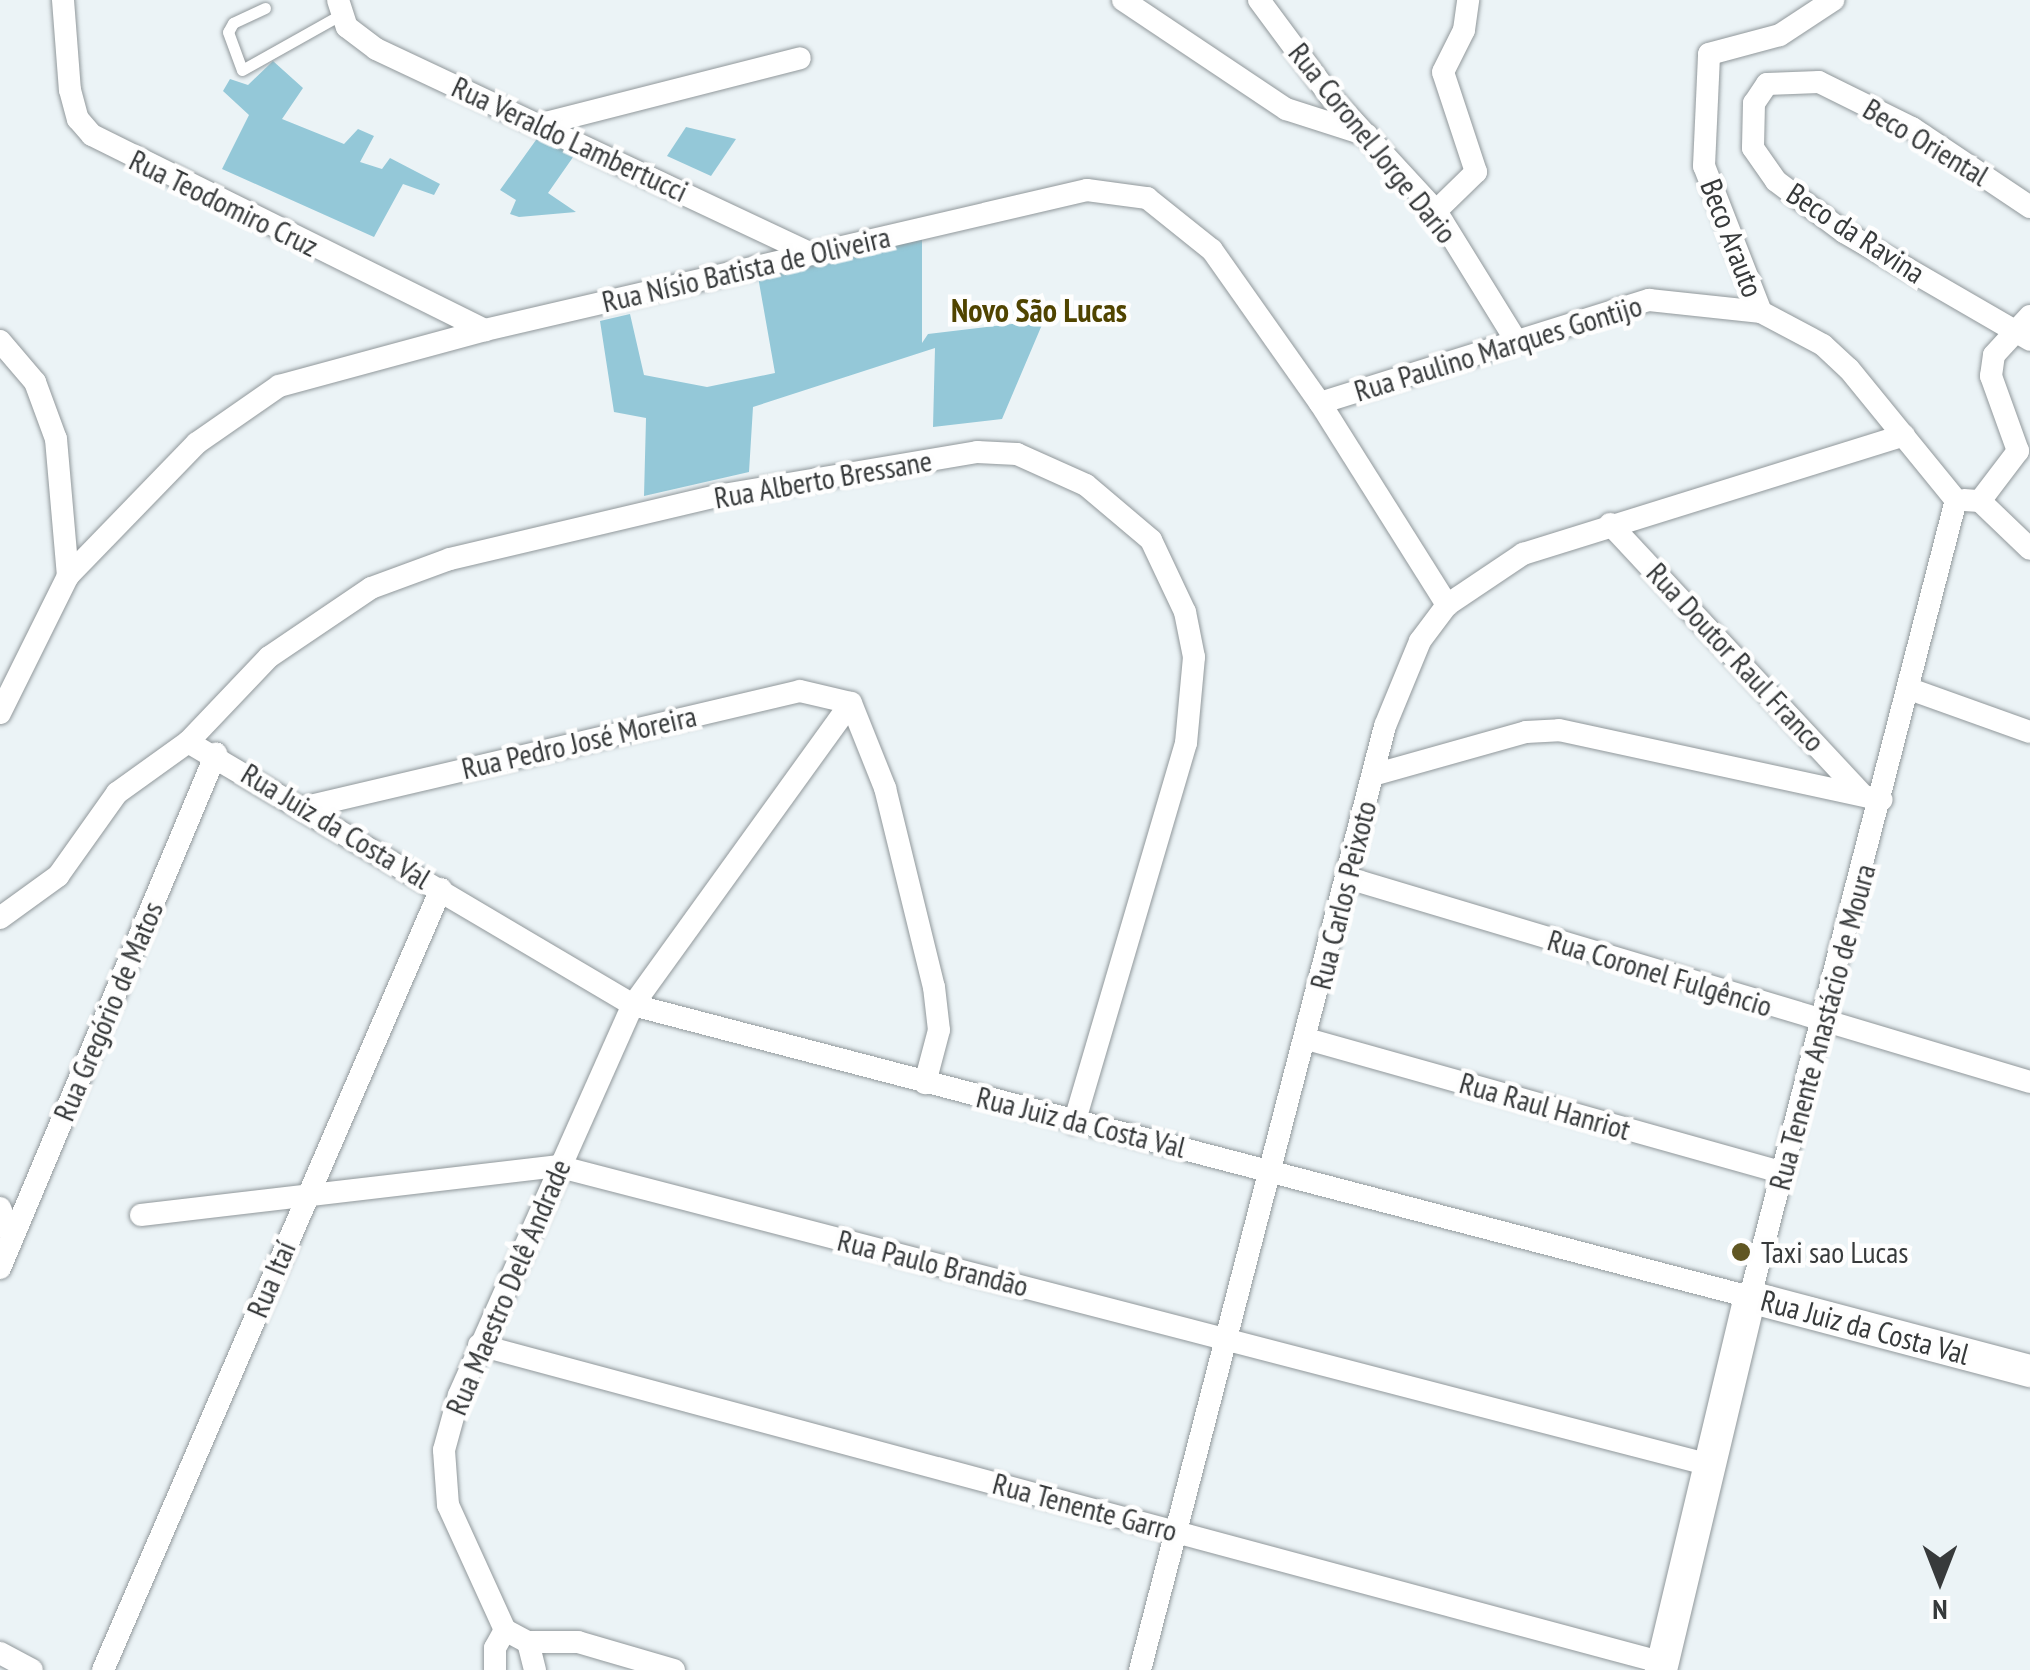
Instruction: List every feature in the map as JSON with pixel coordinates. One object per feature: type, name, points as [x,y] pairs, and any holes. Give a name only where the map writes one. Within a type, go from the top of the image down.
[{"type":"street","name":"Rua Teodomiro Cruz","points":[[63,0],[70,90],[78,119],[92,135],[485,330]]},
{"type":"street","points":[[1122,0],[1286,109],[1372,136]]},
{"type":"street","name":"Rua Coronel Jorge Dario","points":[[1259,0],[1330,96],[1372,136],[1436,210],[1515,340]]},
{"type":"street","points":[[1436,210],[1476,172],[1444,79],[1468,0]]},
{"type":"street","points":[[1767,84],[1748,46],[1820,14],[1833,0]]},
{"type":"street","name":"Rua Veraldo Lambertucci","points":[[339,8],[376,49],[810,253]]},
{"type":"street","name":"Beco Arauto","points":[[1748,46],[1716,48],[1706,79],[1704,166],[1761,312]]},
{"type":"street","points":[[542,124],[800,58]]},
{"type":"street","name":"Beco Oriental","points":[[1767,84],[1819,82],[1912,128],[2030,206]]},
{"type":"street","name":"Beco da Ravina","points":[[1767,84],[1754,103],[1754,148],[1776,181],[1818,216],[2022,337]]},
{"type":"street","name":"Rua Nísio Batista de Oliveira","points":[[0,713],[68,576],[186,454],[242,407],[279,386],[485,330],[1087,190],[1147,198],[1212,250],[1320,403],[1448,605]]},
{"type":"street","name":"Rua Paulino Marques Gontijo","points":[[1320,403],[1650,300],[1761,312],[1823,344],[1956,500]]},
{"type":"street","points":[[1980,500],[2018,451],[1991,376],[1994,355],[2022,337],[2030,316]]},
{"type":"street","points":[[0,341],[35,382],[56,439],[68,576]]},
{"type":"street","name":"Rua Carlos Peixoto","points":[[1140,1670],[1268,1166],[1307,1039],[1399,683],[1448,605],[1523,554],[1904,435]]},
{"type":"street","name":"Rua Alberto Bressane","points":[[0,918],[58,876],[117,793],[188,742],[269,657],[372,588],[450,560],[717,496],[977,452],[1053,466],[1119,508],[1151,540],[1185,612],[1194,657],[1186,743],[1074,1123]]},
{"type":"street","points":[[1956,500],[1980,500],[2030,549]]},
{"type":"street","name":"Rua Tenente Anastácio de Moura","points":[[1672,1668],[1750,1297],[1825,1024],[1871,796],[1910,689],[1956,500]]},
{"type":"street","name":"Rua Doutor Raul Franco","points":[[1610,524],[1871,796]]},
{"type":"street","points":[[1910,689],[2030,732]]},
{"type":"street","name":"Rua Pedro José Moreira","points":[[306,807],[800,691],[851,703]]},
{"type":"street","points":[[851,703],[886,788],[934,988],[939,1030],[926,1083]]},
{"type":"street","name":"Rua Maestro Delê Andrade","points":[[505,1630],[448,1505],[444,1476],[449,1421],[479,1345],[632,1005],[851,703]]},
{"type":"street","points":[[1373,775],[1526,732],[1559,730],[1871,796]]},
{"type":"street","name":"Rua Juiz da Costa Val","points":[[188,742],[306,807],[632,1005],[1074,1123],[1268,1166],[2030,1371]]},
{"type":"street","name":"Rua Gregório de Matos","points":[[0,1268],[216,754]]},
{"type":"street","name":"Rua Coronel Fulgêncio","points":[[1348,878],[1825,1024],[2030,1082]]},
{"type":"street","name":"Rua Itaí","points":[[102,1670],[441,890]]},
{"type":"street","name":"Rua Raul Hanriot","points":[[1307,1039],[1784,1173]]},
{"type":"street","name":"Rua Paulo Brandão","points":[[141,1214],[558,1166],[1714,1466]]},
{"type":"street","points":[[0,1208],[12,1238]]},
{"type":"street","name":"Rua Tenente Garro","points":[[479,1345],[1672,1668]]},
{"type":"street","points":[[490,1667],[505,1630],[528,1642],[565,1640],[674,1670]]},
{"type":"street","points":[[528,1642],[535,1670]]},
{"type":"street","points":[[0,1653],[32,1670]]},
{"type":"lane","points":[[265,8],[233,22],[228,32],[242,70],[339,8]]},
{"type":"shaded area","points":[[273,61],[303,88],[282,119],[344,144],[358,129],[374,136],[360,162],[382,169],[390,158],[440,184],[434,195],[403,184],[374,237],[222,169],[249,115],[223,91],[230,79],[248,85]]},
{"type":"shaded area","points":[[686,127],[736,139],[711,176],[667,156]]},
{"type":"shaded area","points":[[541,133],[578,150],[548,193],[576,212],[519,217],[510,214],[516,200],[500,190]]},
{"type":"shaded area","points":[[922,232],[922,343],[928,334],[1044,320],[1002,419],[933,427],[935,348],[753,407],[749,472],[644,496],[646,418],[614,412],[600,321],[630,314],[644,375],[707,387],[775,373],[757,271]]},
{"type":"place","name":"Taxi sao Lucas","points":[[1741,1252]]},
{"type":"district","name":"Novo São Lucas","points":[[1039,310]]}]
